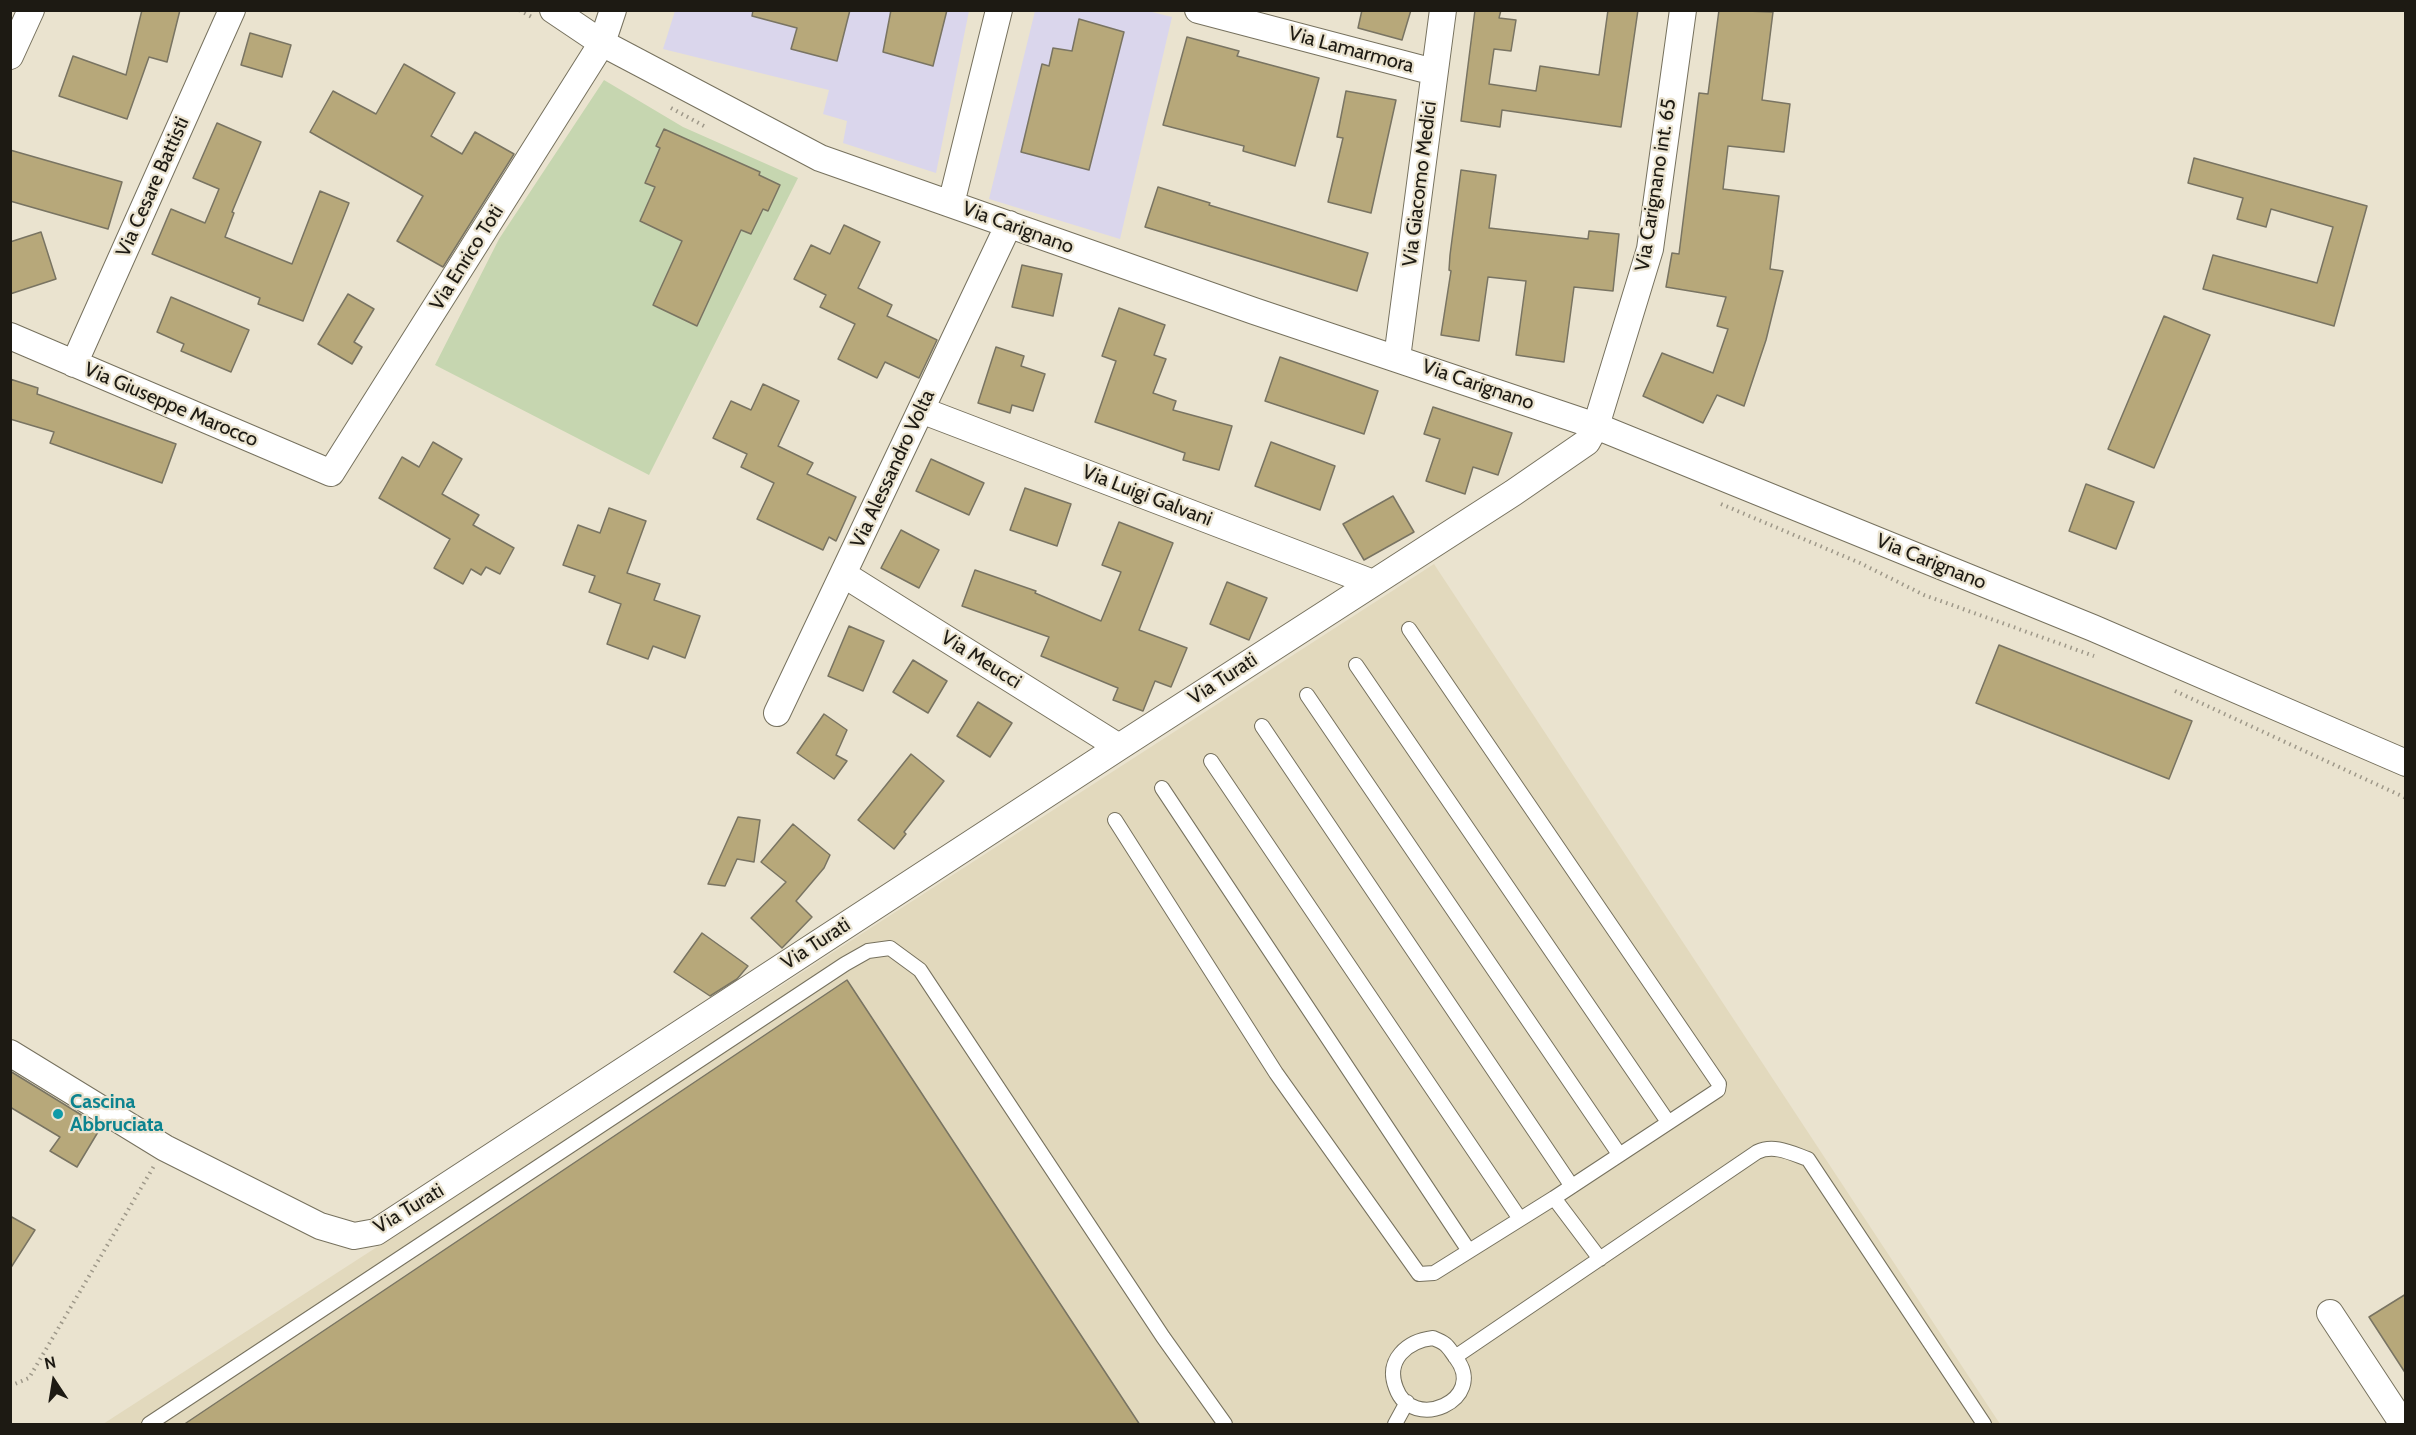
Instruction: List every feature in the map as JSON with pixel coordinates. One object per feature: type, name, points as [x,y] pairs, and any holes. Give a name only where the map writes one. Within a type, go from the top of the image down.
[{"type":"street","points":[[10,56],[32,10]]},
{"type":"street","name":"Via Cesare Battisti","points":[[74,364],[232,10]]},
{"type":"street","name":"Via Carignano","points":[[553,10],[602,43],[820,158],[1254,311],[1596,426],[2092,628],[2406,763]]},
{"type":"street","name":"Via Enrico Toti","points":[[332,473],[602,43],[614,10]]},
{"type":"street","points":[[951,204],[999,10]]},
{"type":"street","name":"Via Lamarmora","points":[[1198,10],[1434,72]]},
{"type":"street","name":"Via Giacomo Medici","points":[[1397,358],[1443,10]]},
{"type":"street","name":"Via Carignano int. 65","points":[[1596,426],[1650,249],[1683,10]]},
{"type":"street","name":"Via Alessandro Volta","points":[[777,713],[1009,224]]},
{"type":"street","name":"Via Giuseppe Marocco","points":[[10,336],[332,473]]},
{"type":"street","name":"Via Luigi Galvani","points":[[921,410],[1373,583]]},
{"type":"street","name":"Via Turati","points":[[10,1053],[165,1148],[320,1226],[354,1236],[376,1232],[1513,493],[1587,442],[1596,426]]},
{"type":"street","name":"Via Meucci","points":[[843,574],[1119,747]]},
{"type":"street","points":[[2330,1313],[2403,1425]]},
{"type":"lane","points":[[1115,820],[1276,1073],[1419,1274],[1434,1273],[1554,1198],[1718,1090],[1719,1084],[1409,629]]},
{"type":"lane","points":[[1356,665],[1668,1122]]},
{"type":"lane","points":[[1307,695],[1619,1154]]},
{"type":"lane","points":[[1262,726],[1571,1185]]},
{"type":"lane","points":[[1211,761],[1520,1219]]},
{"type":"lane","points":[[1161,788],[1469,1251]]},
{"type":"lane","points":[[149,1425],[845,964],[868,951],[890,948],[920,970],[1163,1337],[1225,1425]]},
{"type":"lane","points":[[1455,1357],[1765,1148],[1775,1148],[1808,1159],[1984,1425]]},
{"type":"lane","points":[[1554,1198],[1600,1258]]},
{"type":"lane","points":[[1433,1338],[1448,1344],[1455,1357],[1464,1367],[1464,1382],[1458,1395],[1447,1405],[1434,1410],[1419,1409],[1407,1402],[1397,1391],[1393,1376],[1396,1360],[1404,1348],[1418,1340],[1433,1338]]},
{"type":"lane","points":[[1395,1425],[1407,1402]]},
{"type":"path","points":[[1712,500],[1860,563],[1924,595],[2099,658]]},
{"type":"path","points":[[2169,688],[2406,798]]},
{"type":"path","points":[[10,1386],[29,1378],[165,1148]]},
{"type":"shaded area","points":[[1144,10],[1172,17],[1120,239],[989,199],[1035,11]]},
{"type":"shaded area","points":[[675,11],[969,11],[936,173],[843,143],[847,121],[823,114],[829,90],[663,49]]},
{"type":"shaded area","points":[[1434,564],[2000,1424],[103,1424]]},
{"type":"green space","points":[[604,80],[683,127],[798,178],[649,475],[435,365],[499,239]]},
{"type":"building","points":[[142,10],[180,10],[167,62],[149,57],[127,119],[59,96],[73,56],[126,75]]},
{"type":"building","points":[[753,10],[850,10],[837,61],[791,49],[797,28],[752,16]]},
{"type":"building","points":[[891,10],[947,10],[933,66],[883,52]]},
{"type":"building","points":[[1362,10],[1411,10],[1402,40],[1358,28]]},
{"type":"building","points":[[1475,10],[1501,10],[1499,18],[1516,20],[1511,51],[1494,49],[1489,84],[1536,91],[1540,66],[1599,75],[1608,10],[1638,10],[1621,127],[1502,110],[1500,127],[1461,121]]},
{"type":"building","points":[[1719,10],[1773,12],[1762,100],[1790,104],[1784,152],[1728,146],[1723,189],[1779,196],[1770,269],[1783,271],[1766,340],[1744,406],[1717,395],[1703,423],[1643,396],[1662,353],[1713,373],[1728,329],[1717,326],[1726,297],[1666,287],[1672,253],[1679,254],[1699,93],[1708,94]]},
{"type":"building","points":[[1079,19],[1124,32],[1089,170],[1021,152],[1042,64],[1049,66],[1053,48],[1072,51]]},
{"type":"building","points":[[250,33],[291,45],[282,77],[241,65]]},
{"type":"building","points":[[1187,37],[1239,51],[1237,56],[1319,78],[1295,166],[1243,151],[1244,146],[1163,125]]},
{"type":"building","points":[[404,64],[455,93],[431,136],[462,154],[475,132],[514,154],[443,267],[397,241],[423,196],[310,132],[333,91],[376,114]]},
{"type":"building","points":[[1346,91],[1396,100],[1371,213],[1328,202],[1343,138],[1337,137]]},
{"type":"building","points":[[217,123],[261,142],[232,212],[234,213],[225,237],[292,264],[320,191],[349,203],[303,321],[258,304],[260,298],[152,254],[171,209],[205,223],[219,189],[193,178]]},
{"type":"building","points":[[664,129],[760,172],[759,175],[780,185],[768,211],[763,209],[751,234],[741,230],[697,326],[653,305],[682,241],[640,221],[655,187],[645,183],[660,148],[656,146]]},
{"type":"building","points":[[10,150],[122,182],[108,229],[10,201]]},
{"type":"building","points":[[2194,158],[2367,206],[2334,326],[2203,289],[2213,255],[2317,283],[2333,227],[2271,209],[2266,227],[2237,219],[2243,198],[2188,183]]},
{"type":"building","points":[[1461,170],[1496,175],[1489,228],[1588,239],[1589,231],[1619,234],[1613,291],[1574,287],[1564,362],[1516,355],[1526,281],[1488,277],[1479,341],[1441,335],[1451,271],[1449,270],[1450,255]]},
{"type":"building","points":[[1158,187],[1210,203],[1209,205],[1368,253],[1357,291],[1145,227]]},
{"type":"building","points":[[844,225],[880,242],[858,288],[892,305],[887,316],[937,340],[919,378],[885,362],[877,378],[838,359],[855,324],[820,307],[826,295],[794,279],[811,245],[830,254]]},
{"type":"building","points":[[41,232],[56,279],[10,294],[10,242]]},
{"type":"building","points":[[1022,265],[1062,274],[1053,316],[1012,307]]},
{"type":"building","points":[[348,294],[374,309],[354,342],[362,347],[352,364],[318,344]]},
{"type":"building","points":[[171,297],[249,330],[231,372],[181,351],[184,344],[157,332]]},
{"type":"building","points":[[1119,308],[1165,325],[1154,355],[1166,359],[1153,393],[1176,401],[1173,410],[1232,426],[1219,470],[1183,460],[1185,453],[1095,422],[1116,361],[1102,356]]},
{"type":"building","points":[[2164,316],[2210,335],[2154,468],[2108,449]]},
{"type":"building","points":[[996,347],[1024,356],[1021,366],[1045,374],[1033,411],[1012,405],[1010,413],[978,403]]},
{"type":"building","points":[[1280,357],[1378,391],[1364,434],[1265,401]]},
{"type":"building","points":[[10,379],[38,388],[37,394],[176,444],[162,483],[50,443],[54,432],[10,419]]},
{"type":"building","points":[[763,384],[799,401],[778,446],[813,463],[807,474],[856,497],[836,541],[829,537],[823,550],[757,519],[774,483],[741,467],[747,454],[713,438],[731,401],[751,410]]},
{"type":"building","points":[[1433,407],[1512,433],[1498,475],[1473,467],[1465,494],[1426,481],[1440,439],[1424,434]]},
{"type":"building","points":[[433,442],[462,459],[442,494],[479,515],[473,525],[514,548],[500,574],[486,567],[481,575],[471,569],[463,584],[434,568],[450,539],[379,498],[402,457],[419,467]]},
{"type":"building","points":[[1271,442],[1335,466],[1320,510],[1255,486]]},
{"type":"building","points":[[931,459],[984,483],[969,515],[916,491]]},
{"type":"building","points":[[2086,484],[2134,502],[2116,549],[2069,531]]},
{"type":"building","points":[[1025,488],[1071,504],[1057,546],[1010,530]]},
{"type":"building","points":[[1393,496],[1414,532],[1364,560],[1343,524]]},
{"type":"building","points":[[609,508],[646,521],[627,573],[660,584],[654,600],[700,616],[685,658],[653,646],[648,659],[607,644],[621,604],[589,592],[595,576],[563,565],[578,525],[600,533]]},
{"type":"building","points":[[1119,522],[1173,543],[1139,630],[1187,648],[1171,687],[1155,681],[1143,711],[1113,700],[1118,688],[1041,656],[1049,637],[962,606],[975,570],[1036,591],[1035,593],[1101,621],[1121,572],[1102,565]]},
{"type":"building","points":[[901,530],[939,550],[919,588],[881,568]]},
{"type":"building","points":[[1227,582],[1267,598],[1249,640],[1210,624]]},
{"type":"building","points":[[849,626],[884,641],[863,691],[828,676]]},
{"type":"building","points":[[1999,645],[2192,721],[2169,779],[1976,703]]},
{"type":"building","points":[[913,660],[947,681],[928,713],[893,692]]},
{"type":"building","points":[[978,702],[1012,723],[990,757],[957,736]]},
{"type":"building","points":[[824,714],[847,730],[836,755],[847,761],[834,779],[797,753]]},
{"type":"building","points":[[911,754],[944,781],[904,832],[906,834],[894,849],[858,820]]},
{"type":"building","points":[[738,817],[760,820],[754,862],[737,859],[725,886],[708,884]]},
{"type":"building","points":[[793,824],[830,855],[824,868],[796,901],[812,917],[782,948],[751,918],[786,882],[761,862]]},
{"type":"building","points":[[702,933],[748,966],[737,979],[710,996],[674,972]]},
{"type":"building","points":[[847,980],[1140,1425],[183,1425]]},
{"type":"building","name":"Cascina Abbruciata","points":[[10,1071],[101,1127],[77,1167],[50,1151],[60,1137],[10,1107]]},
{"type":"building","points":[[10,1216],[35,1230],[10,1269]]},
{"type":"building","points":[[2406,1294],[2406,1374],[2369,1317]]},
{"type":"place","name":"Cascina Abbruciata","points":[[58,1114]]}]
